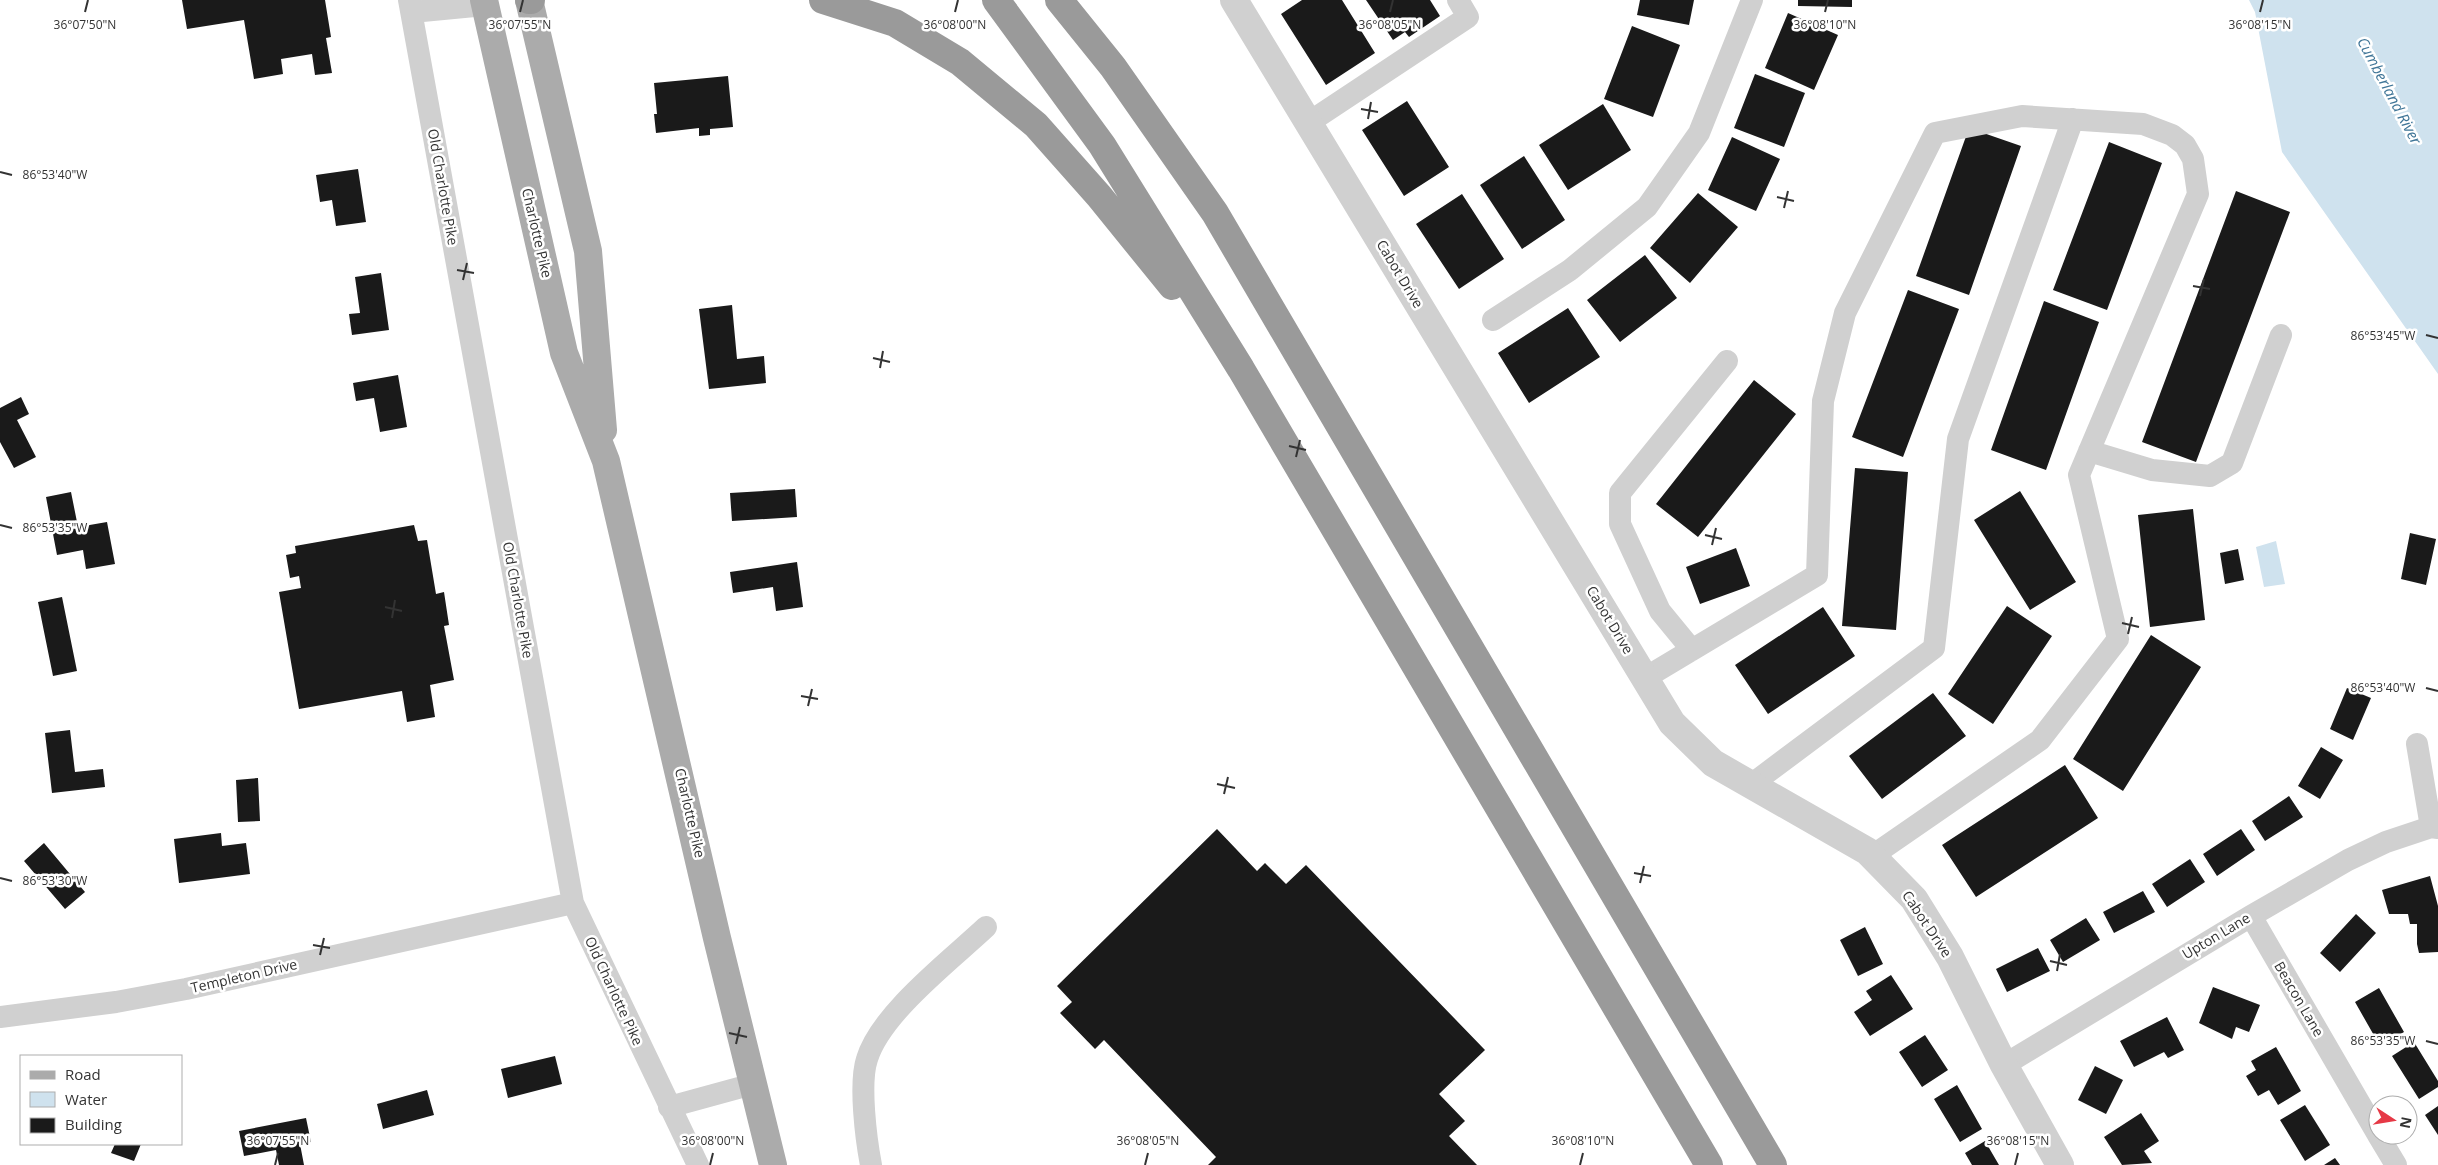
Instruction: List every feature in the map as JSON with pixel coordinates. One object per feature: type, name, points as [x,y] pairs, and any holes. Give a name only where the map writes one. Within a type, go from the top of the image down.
[{"type":"highway","points":[[823,0],[895,23],[960,62],[1036,125],[1099,196],[1241,370]]},
{"type":"highway","points":[[996,0],[1102,145],[1241,370],[1709,1165]]},
{"type":"highway","points":[[1059,0],[1113,67],[1215,213],[1773,1165]]},
{"type":"highway","points":[[1077,0],[1113,67]]},
{"type":"main road","points":[[485,2],[530,0]]},
{"type":"main road","name":"Charlotte Pike","points":[[530,0],[588,251],[606,461]]},
{"type":"main road","name":"Charlotte Pike","points":[[485,2],[564,353],[606,461],[773,1165]]},
{"type":"street","name":"Cabot Drive","points":[[1234,0],[1672,723],[1713,763],[1867,851],[1919,907],[1950,957],[2004,1065],[2060,1165]]},
{"type":"street","points":[[1308,123],[1468,17],[1458,0]]},
{"type":"street","points":[[1493,320],[1570,270],[1647,207],[1699,133],[1752,0]]},
{"type":"street","points":[[410,6],[485,2]]},
{"type":"street","name":"Old Charlotte Pike","points":[[410,6],[573,903],[698,1165]]},
{"type":"street","points":[[1645,678],[1817,575],[1823,401],[1844,313],[1934,132],[2022,116],[2143,124],[2172,134],[2185,145],[2193,160],[2198,194],[2079,475],[2118,639],[2040,740],[1872,856]]},
{"type":"street","points":[[1752,784],[1934,648],[1958,439],[2073,119]]},
{"type":"street","points":[[2089,451],[2152,470],[2210,476],[2232,463],[2281,335]]},
{"type":"street","points":[[1692,650],[1660,611],[1620,524],[1620,493],[1726,361]]},
{"type":"street","points":[[2417,744],[2434,827]]},
{"type":"street","name":"Upton Lane","points":[[2004,1065],[2251,916],[2386,842],[2434,827]]},
{"type":"street","name":"Templeton Drive","points":[[0,1017],[116,1002],[186,989],[573,903]]},
{"type":"street","name":"Beacon Lane","points":[[2251,916],[2368,1118]]},
{"type":"street","points":[[870,1165],[864,1078],[867,1059],[875,1041],[888,1021],[986,927]]},
{"type":"street","points":[[669,1107],[753,1084]]},
{"type":"street","name":"Beacon Lane","points":[[2384,1145],[2396,1165]]},
{"type":"water","name":"Cumberland River","points":[[2249,0],[2438,0],[2438,374],[2282,152],[2255,12]]},
{"type":"water","points":[[2276,541],[2285,584],[2264,587],[2256,547]]},
{"type":"building","points":[[182,0],[325,0],[331,37],[326,38],[332,73],[315,75],[312,54],[281,59],[283,74],[254,79],[244,20],[187,29]]},
{"type":"building","points":[[1302,0],[1342,0],[1375,53],[1326,85],[1281,14]]},
{"type":"building","points":[[1366,0],[1430,0],[1440,16],[1409,37],[1405,32],[1393,40]]},
{"type":"building","points":[[1640,0],[1694,0],[1689,25],[1637,15]]},
{"type":"building","points":[[1798,0],[1852,0],[1852,7],[1798,6]]},
{"type":"building","points":[[1788,13],[1838,35],[1814,90],[1765,68]]},
{"type":"building","points":[[1632,26],[1680,45],[1653,117],[1604,99]]},
{"type":"building","points":[[1755,74],[1805,93],[1784,147],[1734,128]]},
{"type":"building","points":[[728,76],[733,127],[710,129],[710,135],[699,136],[699,128],[656,133],[654,114],[657,114],[654,83]]},
{"type":"building","points":[[1407,101],[1449,167],[1404,196],[1362,130]]},
{"type":"building","points":[[1603,104],[1631,150],[1568,190],[1539,145]]},
{"type":"building","points":[[1969,128],[2021,146],[1969,295],[1916,276]]},
{"type":"building","points":[[1732,137],[1780,159],[1756,211],[1708,190]]},
{"type":"building","points":[[2109,142],[2162,163],[2107,310],[2053,290]]},
{"type":"building","points":[[1524,156],[1565,220],[1522,249],[1480,185]]},
{"type":"building","points":[[358,169],[366,222],[336,226],[332,200],[320,202],[316,175]]},
{"type":"building","points":[[2236,191],[2290,212],[2196,462],[2142,442]]},
{"type":"building","points":[[1698,193],[1738,227],[1690,283],[1650,248]]},
{"type":"building","points":[[1462,194],[1504,259],[1459,289],[1416,224]]},
{"type":"building","points":[[1645,255],[1677,298],[1620,342],[1587,300]]},
{"type":"building","points":[[381,273],[389,330],[352,335],[349,314],[360,313],[355,277]]},
{"type":"building","points":[[1908,290],[1959,309],[1903,457],[1852,437]]},
{"type":"building","points":[[2044,301],[2099,322],[2046,470],[1991,450]]},
{"type":"building","points":[[732,305],[737,359],[764,356],[766,383],[709,389],[699,309]]},
{"type":"building","points":[[1568,308],[1600,357],[1529,403],[1498,353]]},
{"type":"building","points":[[398,375],[407,427],[380,432],[374,398],[356,401],[353,383]]},
{"type":"building","points":[[1754,380],[1796,414],[1698,537],[1656,504]]},
{"type":"building","points":[[21,397],[29,414],[17,420],[36,457],[14,468],[0,442],[0,408]]},
{"type":"building","points":[[1855,468],[1908,472],[1896,630],[1842,626]]},
{"type":"building","points":[[795,489],[797,517],[732,521],[730,493]]},
{"type":"building","points":[[2020,491],[2076,582],[2030,610],[1974,520]]},
{"type":"building","points":[[71,492],[78,527],[107,522],[115,564],[86,569],[83,550],[57,555],[46,497]]},
{"type":"building","points":[[2193,509],[2205,620],[2150,627],[2138,515]]},
{"type":"building","points":[[414,525],[418,541],[427,540],[436,594],[444,592],[449,625],[444,626],[454,680],[430,685],[435,717],[407,722],[402,691],[299,709],[279,592],[301,588],[299,576],[290,578],[286,555],[296,553],[295,546]]},
{"type":"building","points":[[2410,533],[2436,539],[2426,585],[2401,579]]},
{"type":"building","points":[[1736,548],[1750,586],[1700,604],[1686,567]]},
{"type":"building","points":[[2238,549],[2244,580],[2225,584],[2220,553]]},
{"type":"building","points":[[797,562],[803,607],[776,611],[773,587],[733,593],[730,572]]},
{"type":"building","points":[[62,597],[77,671],[53,676],[38,602]]},
{"type":"building","points":[[2007,606],[2052,636],[1993,724],[1948,694]]},
{"type":"building","points":[[1823,607],[1855,656],[1768,714],[1735,665]]},
{"type":"building","points":[[2151,635],[2201,667],[2123,791],[2073,759]]},
{"type":"building","points":[[2347,688],[2371,698],[2353,740],[2330,729]]},
{"type":"building","points":[[1933,693],[1966,736],[1882,799],[1849,756]]},
{"type":"building","points":[[70,730],[75,772],[103,769],[105,787],[52,793],[45,733]]},
{"type":"building","points":[[2321,747],[2343,760],[2320,799],[2298,786]]},
{"type":"building","points":[[2065,765],[2098,818],[1976,897],[1942,845]]},
{"type":"building","points":[[258,778],[260,821],[238,822],[236,780]]},
{"type":"building","points":[[2289,796],[2303,817],[2265,841],[2252,821]]},
{"type":"building","points":[[1217,829],[1257,871],[1265,863],[1286,884],[1306,865],[1485,1050],[1439,1094],[1465,1121],[1449,1136],[1477,1165],[1208,1165],[1216,1157],[1104,1040],[1095,1049],[1060,1013],[1072,1002],[1057,986]]},
{"type":"building","points":[[2241,829],[2255,850],[2217,876],[2203,854]]},
{"type":"building","points":[[221,833],[222,846],[246,843],[250,874],[179,883],[174,839]]},
{"type":"building","points":[[44,843],[85,892],[65,909],[24,861]]},
{"type":"building","points":[[2190,859],[2205,882],[2167,907],[2152,884]]},
{"type":"building","points":[[2430,876],[2438,906],[2438,952],[2419,953],[2417,924],[2410,924],[2408,914],[2389,914],[2382,890]]},
{"type":"building","points":[[2143,891],[2155,912],[2114,933],[2103,912]]},
{"type":"building","points":[[2356,914],[2376,933],[2340,972],[2320,953]]},
{"type":"building","points":[[2086,918],[2100,940],[2063,962],[2050,940]]},
{"type":"building","points":[[1865,927],[1883,964],[1858,976],[1840,940]]},
{"type":"building","points":[[2038,948],[2050,971],[2007,992],[1996,969]]},
{"type":"building","points":[[1891,975],[1913,1009],[1870,1036],[1854,1012],[1872,1000],[1866,991]]},
{"type":"building","points":[[2213,987],[2260,1005],[2249,1032],[2236,1027],[2232,1039],[2199,1023]]},
{"type":"building","points":[[2379,988],[2404,1032],[2380,1046],[2355,1002]]},
{"type":"building","points":[[2167,1017],[2184,1050],[2168,1058],[2164,1052],[2134,1067],[2120,1041]]},
{"type":"building","points":[[1925,1035],[1948,1070],[1922,1087],[1899,1052]]},
{"type":"building","points":[[2414,1042],[2438,1081],[2438,1087],[2419,1099],[2392,1056]]},
{"type":"building","points":[[2276,1047],[2301,1091],[2278,1105],[2269,1090],[2258,1096],[2246,1076],[2256,1070],[2251,1061]]},
{"type":"building","points":[[555,1056],[562,1084],[508,1098],[501,1069]]},
{"type":"building","points":[[2095,1066],[2123,1080],[2106,1114],[2078,1100]]},
{"type":"building","points":[[1957,1085],[1982,1129],[1960,1142],[1934,1099]]},
{"type":"building","points":[[427,1090],[434,1115],[383,1129],[377,1104]]},
{"type":"building","points":[[2305,1105],[2330,1145],[2305,1161],[2280,1120]]},
{"type":"building","points":[[2438,1106],[2438,1135],[2425,1115]]},
{"type":"building","points":[[2141,1113],[2159,1141],[2144,1151],[2152,1163],[2122,1165],[2104,1137]]},
{"type":"building","points":[[306,1118],[311,1142],[300,1144],[304,1165],[279,1165],[276,1150],[244,1156],[239,1131]]},
{"type":"building","points":[[1985,1141],[1999,1165],[1972,1165],[1965,1153]]},
{"type":"building","points":[[115,1145],[141,1145],[134,1161],[111,1153]]},
{"type":"building","points":[[2335,1158],[2340,1165],[2324,1165]]}]
